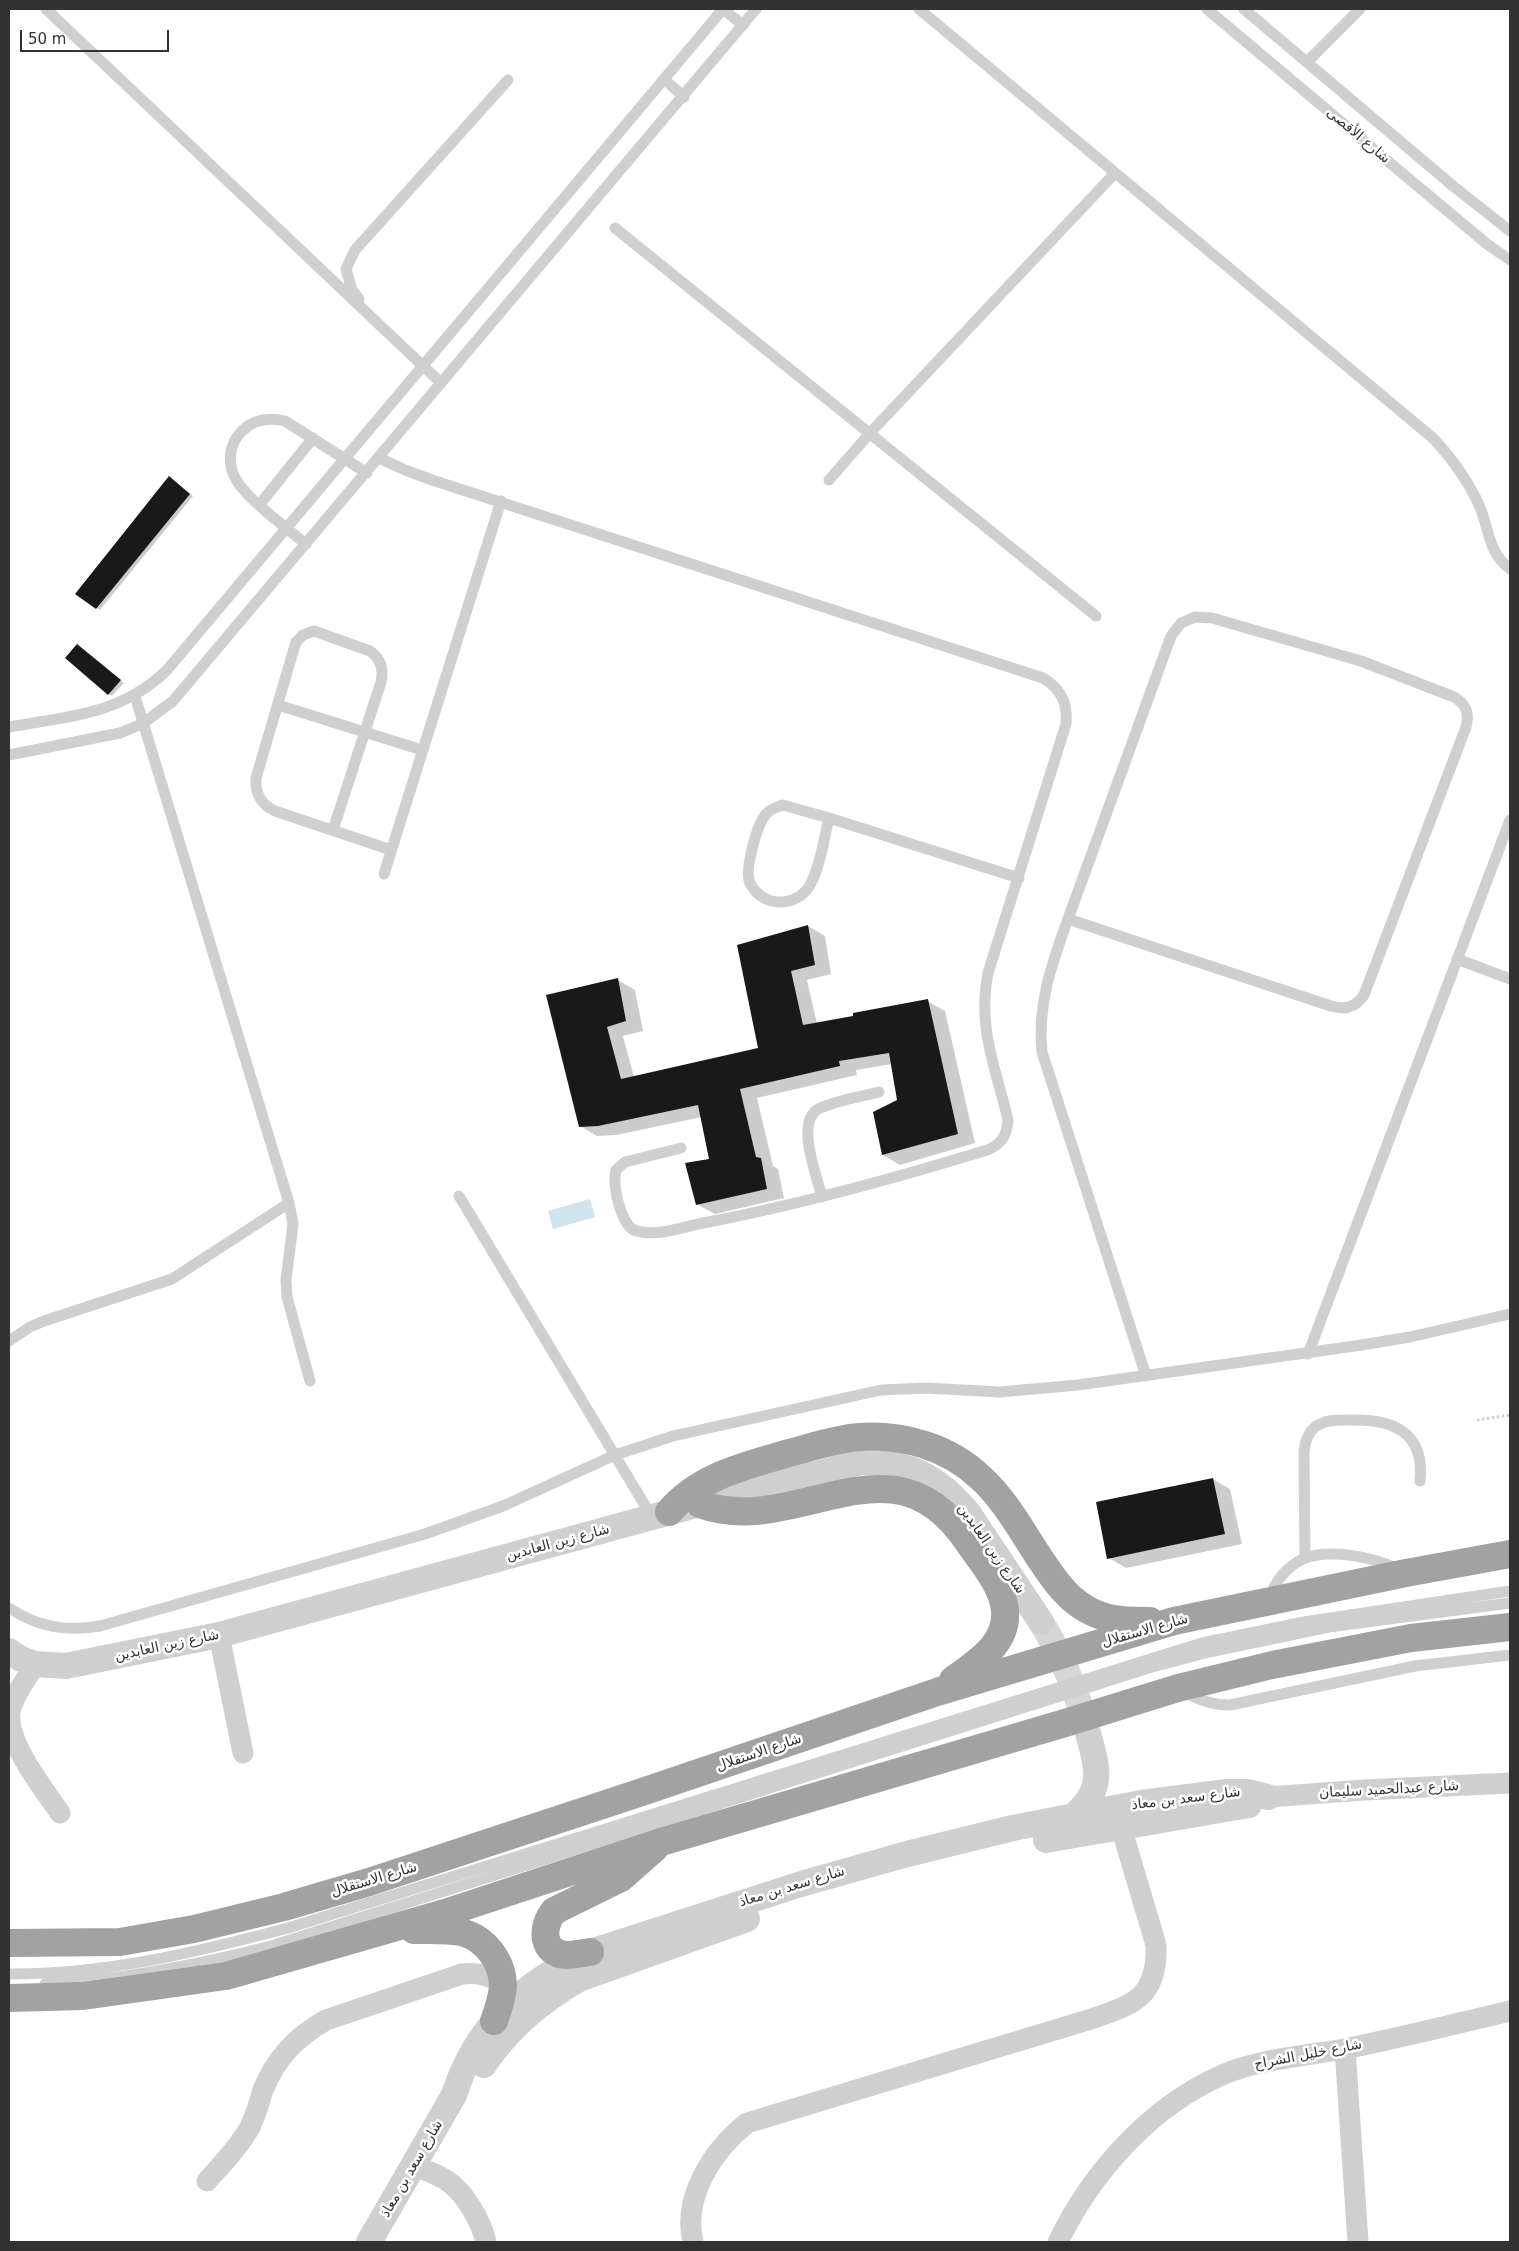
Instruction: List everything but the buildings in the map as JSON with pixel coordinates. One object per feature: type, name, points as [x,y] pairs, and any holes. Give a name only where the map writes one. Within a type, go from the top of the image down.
[{"type":"highway","points":[[660,1515],[686,1493],[708,1480],[771,1458],[858,1437],[902,1439],[924,1444],[944,1452],[981,1477],[1010,1513],[1060,1588],[1081,1606],[1094,1613],[1121,1621],[1174,1621]]},
{"type":"highway","points":[[700,1504],[728,1512],[756,1512],[862,1489],[878,1488],[909,1492],[938,1507],[960,1530],[1001,1592],[1005,1607],[1005,1621],[1001,1636],[993,1648],[983,1658],[937,1692]]},
{"type":"highway","name":"شارع الاستقلال","points":[[9,1943],[120,1942],[194,1929],[284,1907],[369,1882],[639,1794],[937,1692],[1174,1621],[1406,1573],[1510,1554]]},
{"type":"highway","points":[[9,1998],[83,1996],[226,1976],[387,1930],[526,1887],[661,1842],[1178,1688],[1272,1665],[1411,1638],[1510,1627]]},
{"type":"highway","points":[[590,1952],[567,1955],[558,1953],[545,1938],[545,1928],[548,1919],[554,1911],[621,1878],[649,1855],[661,1842]]},
{"type":"highway","points":[[387,1930],[451,1931],[474,1937],[492,1952],[498,1962],[503,1985],[494,2021]]},
{"type":"street","name":"شارع زين العابدين","points":[[9,1651],[21,1659],[35,1664],[66,1666],[219,1635],[854,1463],[882,1462],[903,1466],[922,1473],[940,1484],[956,1498],[1041,1622]]},
{"type":"street","points":[[219,1635],[243,1753]]},
{"type":"street","points":[[35,1664],[11,1707],[10,1727],[28,1765],[60,1813]]},
{"type":"street","points":[[1089,1737],[1098,1765],[1112,1783],[1141,1803]]},
{"type":"street","points":[[1072,1817],[1089,1800],[1097,1777],[1098,1765]]},
{"type":"street","name":"شارع عبدالحميد سليمان","points":[[1268,1798],[1364,1790],[1510,1783]]},
{"type":"street","name":"شارع سعد بن معاذ","points":[[454,2095],[473,2080],[493,2051],[525,2016],[560,1990],[579,1979],[752,1917],[853,1876],[1013,1828],[1141,1803],[1238,1791],[1268,1798]]},
{"type":"street","name":"شارع سعد بن معاذ","points":[[369,2242],[454,2095],[467,2062],[494,2021],[529,1986],[569,1961],[590,1952],[749,1899],[853,1876],[960,1856],[1238,1808],[1268,1798]]},
{"type":"street","points":[[693,2242],[691,2234],[694,2200],[700,2181],[722,2146],[747,2124],[1088,2020],[1137,2001],[1151,1984],[1156,1963],[1156,1945],[1121,1828]]},
{"type":"street","points":[[462,1974],[472,1953],[474,1937]]},
{"type":"street","points":[[206,2181],[240,2142],[258,2109],[270,2073],[281,2056],[301,2036],[326,2020],[462,1974],[480,1973],[503,1985]]},
{"type":"street","name":"شارع خليل الشراح","points":[[1058,2242],[1082,2200],[1108,2164],[1138,2131],[1179,2099],[1222,2075],[1265,2062],[1345,2049],[1510,2011]]},
{"type":"street","points":[[1345,2049],[1358,2242]]},
{"type":"street","points":[[414,2165],[448,2180],[469,2204],[483,2227],[486,2242]]},
{"type":"lane","points":[[46,9],[441,383]]},
{"type":"lane","points":[[9,727],[92,712],[135,696],[166,670],[723,9],[743,25]]},
{"type":"lane","points":[[9,755],[101,738],[142,724],[168,705],[182,691],[684,97],[756,9]]},
{"type":"lane","points":[[919,9],[1434,439],[1449,456],[1466,481],[1481,508],[1491,545],[1500,561],[1510,569]]},
{"type":"lane","name":"شارع الأقصى","points":[[1207,9],[1487,244],[1510,260]]},
{"type":"lane","name":"شارع الأقصى","points":[[1244,9],[1453,186],[1510,231]]},
{"type":"lane","points":[[1307,62],[1360,9]]},
{"type":"lane","points":[[664,79],[684,97]]},
{"type":"lane","points":[[375,321],[352,290],[346,269],[355,250],[508,80]]},
{"type":"lane","points":[[829,480],[870,433],[1114,172]]},
{"type":"lane","points":[[615,228],[1096,616]]},
{"type":"lane","points":[[306,544],[244,490],[232,472],[230,452],[239,434],[255,422],[275,419],[285,421],[366,473]]},
{"type":"lane","points":[[260,504],[313,438]]},
{"type":"lane","points":[[379,458],[425,478],[501,501],[1043,678],[1058,689],[1066,706],[1066,724],[988,973],[984,993],[984,1026],[1008,1120],[1005,1136],[993,1148],[904,1176],[822,1197],[650,1233],[632,1229],[622,1215],[615,1183],[616,1170],[624,1162],[681,1148]]},
{"type":"lane","points":[[384,874],[501,501]]},
{"type":"lane","points":[[1068,919],[1331,1006],[1347,1008],[1354,1005],[1364,995],[1466,727],[1468,713],[1465,706],[1454,697],[1408,678],[1329,651],[1212,618],[1195,617],[1188,619],[1181,623],[1171,636],[1068,919],[1048,975],[1040,1021],[1042,1052],[1146,1376]]},
{"type":"lane","points":[[333,830],[382,676],[380,662],[370,651],[320,632],[308,632],[296,642],[256,778],[258,796],[270,809],[391,850]]},
{"type":"lane","points":[[135,696],[289,1203],[293,1224],[286,1280],[286,1297],[310,1382]]},
{"type":"lane","points":[[278,705],[422,750]]},
{"type":"lane","points":[[829,818],[813,876],[806,891],[800,897],[784,903],[767,900],[760,896],[750,882],[748,866],[765,815],[776,807],[783,805],[829,818],[1019,878]]},
{"type":"lane","points":[[1308,1354],[1510,820]]},
{"type":"lane","points":[[1457,959],[1510,979]]},
{"type":"lane","points":[[822,1197],[808,1137],[807,1124],[810,1118],[819,1108],[879,1092]]},
{"type":"lane","points":[[459,1196],[615,1455],[660,1515]]},
{"type":"lane","points":[[9,1340],[44,1321],[172,1279],[289,1203]]},
{"type":"lane","points":[[9,1608],[20,1616],[47,1626],[64,1629],[100,1626],[433,1532],[503,1506],[615,1455],[673,1436],[868,1392],[910,1389],[983,1392],[1039,1390],[1308,1354],[1410,1337],[1510,1314]]},
{"type":"lane","points":[[1305,1558],[1304,1451],[1307,1438],[1316,1427],[1335,1420],[1375,1420],[1392,1424],[1405,1434],[1416,1448],[1420,1464],[1420,1481]]},
{"type":"lane","points":[[1268,1602],[1278,1580],[1294,1564],[1305,1558],[1328,1555],[1357,1556],[1381,1562],[1406,1573]]},
{"type":"lane","points":[[9,1974],[75,1971],[142,1963],[179,1956],[288,1928],[1202,1643],[1304,1622],[1510,1591]]},
{"type":"lane","points":[[9,1985],[66,1983],[147,1973],[270,1946],[1152,1667],[1209,1652],[1328,1627],[1510,1603]]},
{"type":"lane","points":[[1178,1688],[1194,1698],[1206,1702],[1230,1705],[1415,1666],[1510,1655]]},
{"type":"path","points":[[1477,1420],[1510,1416]]},
{"type":"water","points":[[590,1199],[595,1217],[553,1229],[548,1211]]},
{"type":"tunnel","points":[[1041,1622],[1070,1678],[1089,1737]]}]
